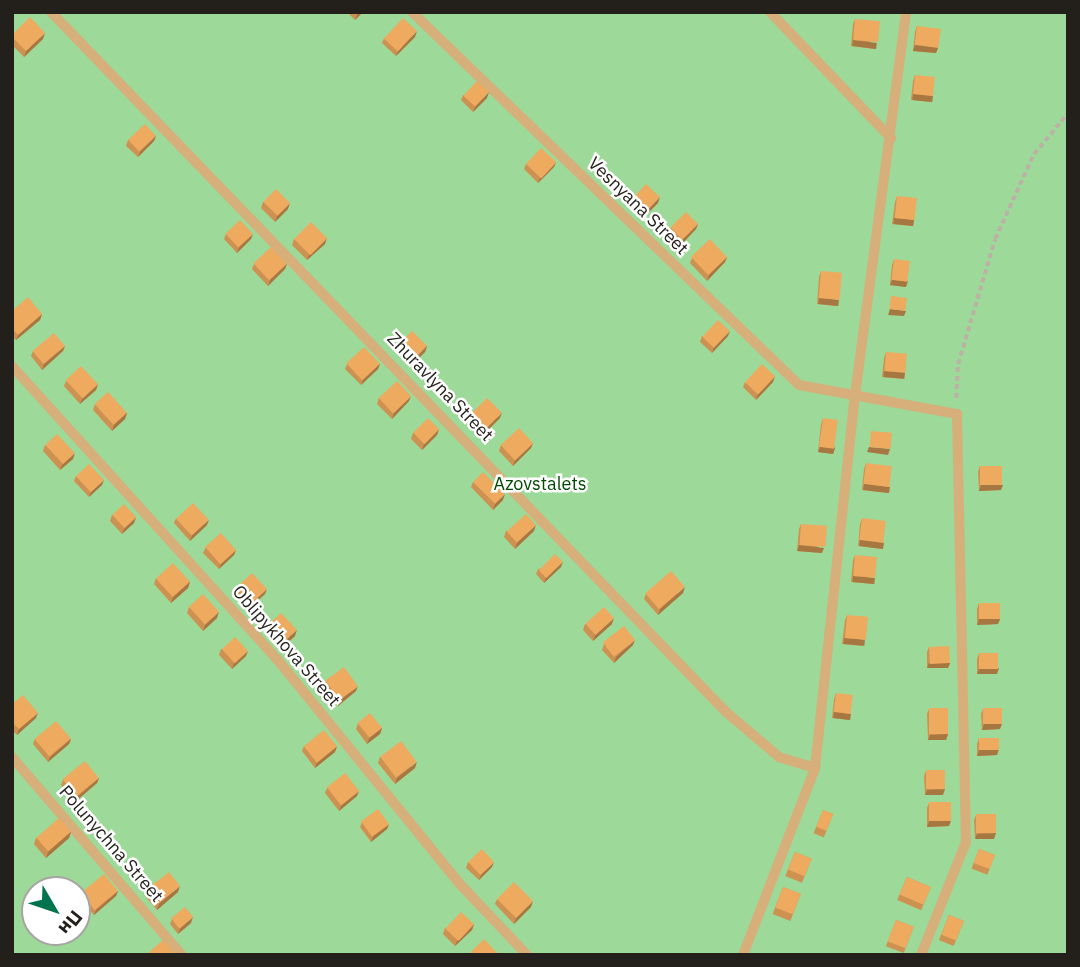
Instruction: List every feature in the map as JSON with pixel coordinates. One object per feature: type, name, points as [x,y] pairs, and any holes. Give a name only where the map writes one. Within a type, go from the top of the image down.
[{"type":"lane","name":"Zhuravlyna Street","points":[[51,12],[726,712],[779,757],[815,768]]},
{"type":"lane","name":"Vesnyana Street","points":[[412,12],[799,384],[957,414]]},
{"type":"lane","points":[[770,12],[891,138]]},
{"type":"lane","points":[[743,955],[815,768],[855,395],[906,12]]},
{"type":"lane","name":"Oblipykhova Street","points":[[12,366],[277,659],[458,882],[527,955]]},
{"type":"lane","points":[[921,955],[966,842],[957,414]]},
{"type":"lane","name":"Polunychna Street","points":[[12,757],[183,955]]},
{"type":"path","points":[[957,414],[958,364],[995,239],[1034,155],[1068,113]]},
{"type":"green space","name":"Azovstalets","points":[[12,12],[1068,12],[1068,955],[12,955]]},
{"type":"building","points":[[30,17],[45,33],[26,51],[12,35]]},
{"type":"building","points":[[403,18],[417,31],[398,51],[384,38]]},
{"type":"building","points":[[855,19],[880,21],[878,42],[853,40]]},
{"type":"building","points":[[917,26],[941,29],[939,48],[915,45]]},
{"type":"building","points":[[915,75],[935,77],[933,96],[913,94]]},
{"type":"building","points":[[477,81],[489,92],[475,107],[463,96]]},
{"type":"building","points":[[145,124],[156,136],[139,151],[128,140]]},
{"type":"building","points":[[541,148],[556,162],[541,178],[526,164]]},
{"type":"building","points":[[646,184],[660,197],[647,211],[633,198]]},
{"type":"building","points":[[276,189],[290,203],[277,216],[263,202]]},
{"type":"building","points":[[897,196],[917,198],[915,220],[895,218]]},
{"type":"building","points":[[686,212],[698,224],[682,240],[670,228]]},
{"type":"building","points":[[240,220],[253,234],[238,248],[225,234]]},
{"type":"building","points":[[311,222],[327,238],[310,255],[294,239]]},
{"type":"building","points":[[710,239],[727,257],[708,275],[691,257]]},
{"type":"building","points":[[271,247],[287,264],[269,280],[253,263]]},
{"type":"building","points":[[894,259],[910,261],[907,282],[891,280]]},
{"type":"building","points":[[821,271],[842,273],[840,300],[819,298]]},
{"type":"building","points":[[891,296],[907,298],[905,311],[889,309]]},
{"type":"building","points":[[28,297],[42,314],[18,335],[12,328],[12,311]]},
{"type":"building","points":[[718,320],[730,331],[714,348],[702,337]]},
{"type":"building","points":[[412,331],[427,346],[412,361],[397,346]]},
{"type":"building","points":[[54,333],[65,346],[43,364],[33,351]]},
{"type":"building","points":[[364,347],[380,364],[362,380],[346,363]]},
{"type":"building","points":[[886,352],[907,354],[905,373],[884,371]]},
{"type":"building","points":[[762,364],[775,376],[758,395],[745,382]]},
{"type":"building","points":[[81,366],[98,384],[83,399],[66,380]]},
{"type":"building","points":[[397,381],[411,396],[393,413],[379,398]]},
{"type":"building","points":[[108,392],[127,413],[113,425],[95,404]]},
{"type":"building","points":[[487,398],[502,413],[484,431],[469,416]]},
{"type":"building","points":[[428,418],[439,429],[424,444],[413,433]]},
{"type":"building","points":[[823,418],[838,420],[834,449],[819,447]]},
{"type":"building","points":[[519,428],[533,443],[515,460],[501,445]]},
{"type":"building","points":[[871,431],[892,433],[891,449],[870,447]]},
{"type":"building","points":[[57,434],[75,453],[63,464],[45,445]]},
{"type":"building","points":[[866,463],[892,466],[889,487],[863,484]]},
{"type":"building","points":[[89,464],[104,480],[91,492],[76,476]]},
{"type":"building","points":[[980,466],[1002,466],[1002,485],[980,485]]},
{"type":"building","points":[[483,472],[505,494],[495,504],[473,482]]},
{"type":"building","points":[[193,503],[209,520],[192,536],[176,519]]},
{"type":"building","points":[[124,504],[136,517],[125,528],[112,515]]},
{"type":"building","points":[[526,514],[536,525],[517,543],[507,531]]},
{"type":"building","points":[[862,518],[886,521],[883,543],[859,540]]},
{"type":"building","points":[[801,524],[827,526],[825,547],[800,545]]},
{"type":"building","points":[[221,533],[236,550],[220,564],[205,547]]},
{"type":"building","points":[[555,554],[563,562],[547,578],[539,570]]},
{"type":"building","points":[[855,555],[877,557],[875,578],[853,576]]},
{"type":"building","points":[[173,563],[190,582],[173,597],[156,578]]},
{"type":"building","points":[[671,571],[685,587],[659,609],[645,593]]},
{"type":"building","points":[[252,573],[267,589],[252,603],[237,587]]},
{"type":"building","points":[[203,594],[219,612],[205,625],[189,607]]},
{"type":"building","points":[[979,603],[1000,603],[1000,619],[979,619]]},
{"type":"building","points":[[604,607],[614,618],[595,635],[585,624]]},
{"type":"building","points":[[281,613],[297,630],[285,641],[269,624]]},
{"type":"building","points":[[847,615],[868,617],[866,640],[845,638]]},
{"type":"building","points":[[624,626],[635,640],[614,657],[603,643]]},
{"type":"building","points":[[235,637],[248,651],[235,663],[222,649]]},
{"type":"building","points":[[949,646],[950,663],[930,664],[929,647]]},
{"type":"building","points":[[979,653],[998,653],[998,669],[979,669]]},
{"type":"building","points":[[344,667],[358,686],[339,700],[325,681]]},
{"type":"building","points":[[836,693],[853,695],[851,714],[834,712]]},
{"type":"building","points":[[23,695],[38,713],[19,729],[12,722],[12,704]]},
{"type":"building","points":[[929,708],[948,708],[948,734],[929,734]]},
{"type":"building","points":[[983,708],[1002,708],[1002,724],[983,724]]},
{"type":"building","points":[[370,713],[382,728],[370,738],[358,723]]},
{"type":"building","points":[[56,721],[71,739],[49,757],[35,739]]},
{"type":"building","points":[[324,730],[337,746],[317,763],[304,746]]},
{"type":"building","points":[[979,738],[999,738],[999,750],[979,750]]},
{"type":"building","points":[[401,741],[417,762],[396,777],[380,757]]},
{"type":"building","points":[[85,761],[99,778],[76,796],[62,779]]},
{"type":"building","points":[[926,770],[945,770],[945,789],[926,789]]},
{"type":"building","points":[[345,773],[359,791],[341,805],[327,787]]},
{"type":"building","points":[[929,802],[951,802],[951,821],[929,821]]},
{"type":"building","points":[[378,809],[389,824],[372,837],[361,821]]},
{"type":"building","points":[[823,810],[833,814],[826,831],[816,827]]},
{"type":"building","points":[[976,814],[996,814],[996,833],[976,833]]},
{"type":"building","points":[[59,818],[71,832],[48,851],[36,838]]},
{"type":"building","points":[[482,849],[494,862],[480,875],[468,862]]},
{"type":"building","points":[[979,849],[995,855],[989,869],[974,863]]},
{"type":"building","points":[[795,852],[812,859],[805,876],[788,870]]},
{"type":"building","points":[[169,872],[180,886],[158,903],[147,889]]},
{"type":"building","points":[[104,874],[118,891],[95,910],[91,906],[91,885]]},
{"type":"building","points":[[907,877],[931,887],[924,905],[900,894]]},
{"type":"building","points":[[514,882],[533,901],[516,918],[497,899]]},
{"type":"building","points":[[783,887],[801,894],[793,914],[775,908]]},
{"type":"building","points":[[185,907],[193,917],[179,928],[171,918]]},
{"type":"building","points":[[461,912],[474,924],[458,941],[445,929]]},
{"type":"building","points":[[949,915],[964,921],[956,940],[941,934]]},
{"type":"building","points":[[896,920],[914,927],[905,948],[888,941]]},
{"type":"building","points":[[484,939],[499,955],[473,955],[471,952]]},
{"type":"building","points":[[163,940],[174,953],[172,955],[146,955]]}]
